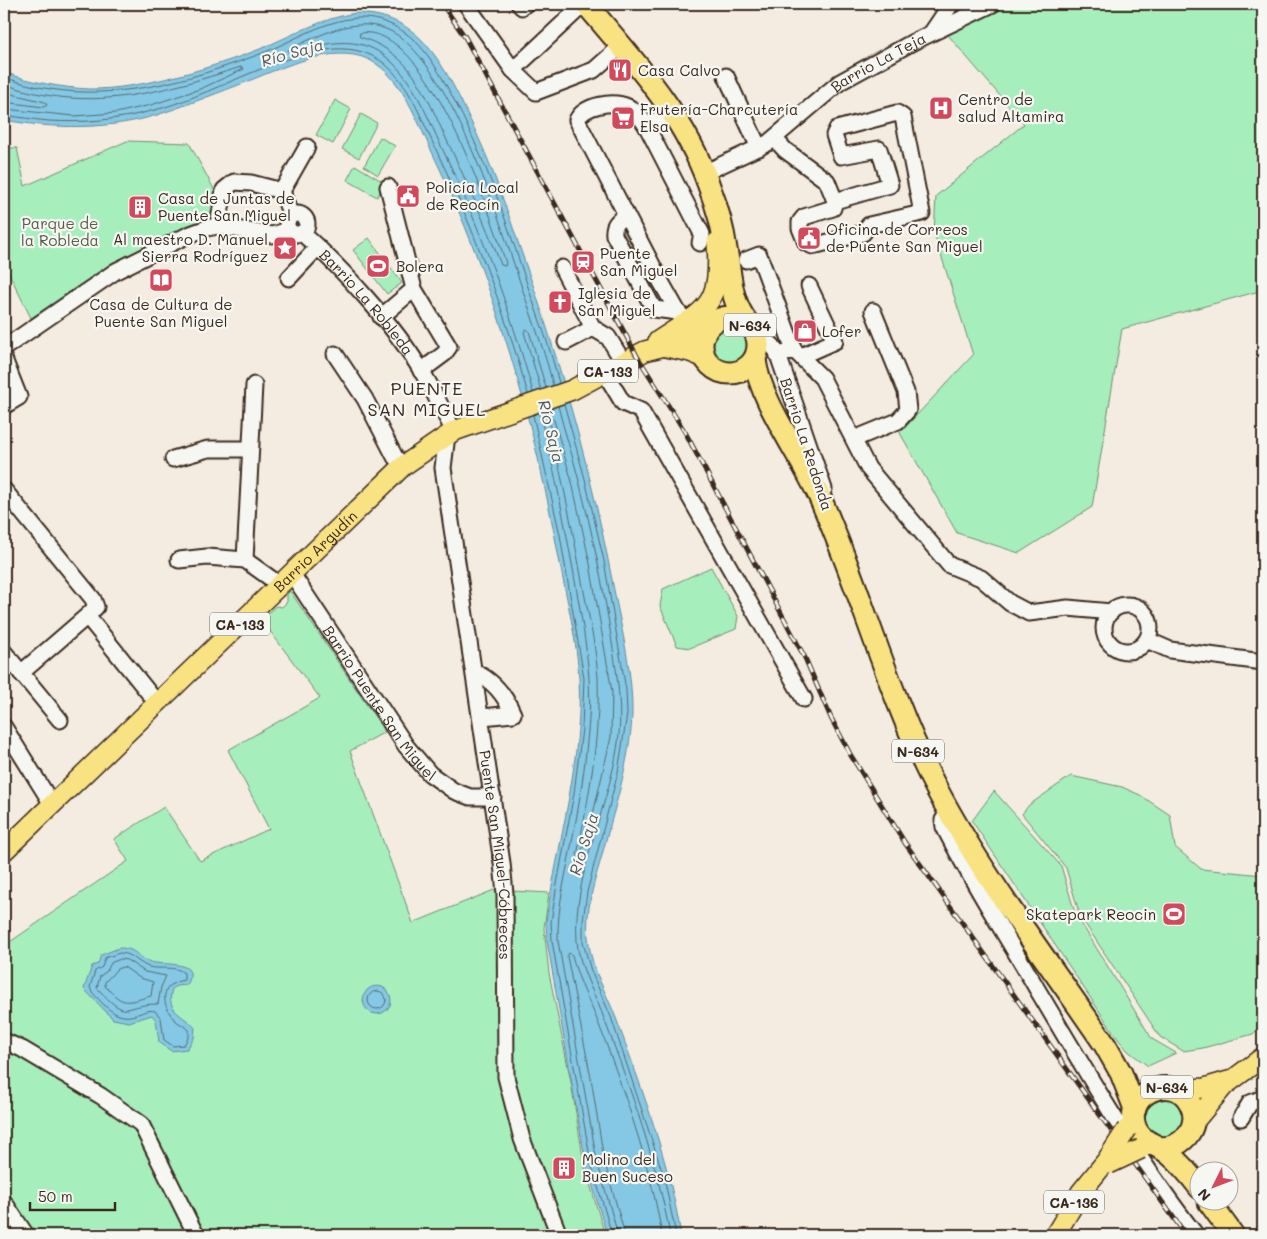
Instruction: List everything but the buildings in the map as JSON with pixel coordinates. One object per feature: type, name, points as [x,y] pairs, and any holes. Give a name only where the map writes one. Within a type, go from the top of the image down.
[{"type":"highway","name":"N-634","points":[[585,4],[656,88],[672,110],[704,173],[724,233],[735,304],[752,330],[759,349],[755,360],[762,387],[812,479],[835,531],[910,731],[949,812],[971,848],[1105,1045],[1121,1073],[1132,1118],[1139,1134],[1151,1147],[1185,1169],[1190,1175]]},
{"type":"highway","name":"N-634","points":[[701,330],[726,302],[730,276]]},
{"type":"highway","name":"N-634","points":[[701,330],[733,317],[752,330]]},
{"type":"highway","name":"N-634","points":[[701,330],[718,371],[735,373],[757,392],[785,429]]},
{"type":"highway","points":[[735,373],[744,370],[755,360]]},
{"type":"highway","name":"N-634","points":[[1105,1045],[1132,1072],[1191,1103],[1193,1162]]},
{"type":"highway","name":"N-634","points":[[1132,1118],[1143,1095],[1167,1089]]},
{"type":"highway","points":[[1151,1147],[1177,1145],[1191,1128]]},
{"type":"highway","points":[[1216,1212],[1233,1235]]},
{"type":"main road","name":"N-634","points":[[645,352],[701,330],[708,304],[718,281],[712,195]]},
{"type":"main road","points":[[665,346],[690,352],[701,330]]},
{"type":"main road","name":"CA-133","points":[[605,373],[645,352],[665,346],[701,330]]},
{"type":"main road","name":"Barrio Argudín","points":[[4,851],[403,466],[450,433],[572,390],[605,373]]},
{"type":"main road","points":[[1191,1128],[1212,1099],[1233,1078],[1263,1057]]},
{"type":"main road","points":[[1167,1089],[1204,1088],[1233,1078]]},
{"type":"main road","name":"CA-136","points":[[1055,1235],[1081,1192],[1105,1165],[1132,1118]]},
{"type":"main road","name":"CA-136","points":[[1105,1165],[1151,1147]]},
{"type":"street","points":[[466,4],[513,70],[536,92],[594,70],[621,46]]},
{"type":"street","points":[[519,4],[522,7],[525,4]]},
{"type":"street","points":[[513,70],[585,4]]},
{"type":"street","points":[[932,32],[951,4]]},
{"type":"street","name":"Barrio La Teja","points":[[704,173],[775,139],[840,82],[932,32],[993,4]]},
{"type":"street","points":[[726,76],[759,148]]},
{"type":"street","points":[[700,242],[702,234],[647,127],[632,110],[617,105],[593,106],[580,113],[577,120],[626,216],[701,330]]},
{"type":"street","points":[[647,127],[672,110]]},
{"type":"street","points":[[775,139],[785,150],[827,181],[834,201],[833,208],[804,217],[800,222],[800,228],[806,243],[812,246],[862,233],[869,224],[922,213],[903,117],[898,113],[837,129],[834,134],[841,156],[879,149],[890,185],[834,201]]},
{"type":"street","points":[[218,226],[224,190],[228,186],[234,182],[251,183],[282,191],[307,147]]},
{"type":"street","points":[[388,187],[414,289],[449,347],[444,354],[421,371]]},
{"type":"street","name":"Barrio La Robleda","points":[[282,191],[294,226],[318,247],[400,339],[421,371],[450,433]]},
{"type":"street","points":[[4,348],[116,271],[188,235],[218,226],[272,235],[294,226]]},
{"type":"street","points":[[289,278],[318,247]]},
{"type":"street","points":[[746,260],[759,255],[797,353],[822,378],[868,468],[949,565],[981,578],[1010,602],[1029,613],[1068,608],[1111,612]]},
{"type":"street","points":[[562,268],[593,328],[608,337],[624,363]]},
{"type":"street","points":[[752,330],[772,345],[778,356],[797,353],[835,341],[808,286]]},
{"type":"street","points":[[381,317],[414,289]]},
{"type":"street","points":[[854,439],[898,421],[908,410],[906,392],[874,311]]},
{"type":"street","points":[[566,342],[593,328]]},
{"type":"street","points":[[4,340],[19,337]]},
{"type":"street","points":[[335,354],[365,399],[395,457],[403,466]]},
{"type":"street","name":"Barrio La Redonda","points":[[778,356],[819,473],[835,531]]},
{"type":"street","points":[[4,359],[19,397],[4,406]]},
{"type":"street","points":[[605,373],[622,403],[641,411],[804,699]]},
{"type":"street","points":[[245,560],[254,385]]},
{"type":"street","name":"Puente San Miguel-Cóbreces","points":[[450,433],[443,468],[482,717],[505,894],[506,1077],[522,1139],[559,1235]]},
{"type":"street","points":[[173,459],[208,449],[250,449]]},
{"type":"street","points":[[424,451],[443,468]]},
{"type":"street","points":[[4,490],[93,599],[96,607],[22,673]]},
{"type":"street","points":[[179,560],[208,557],[245,560],[286,580]]},
{"type":"street","name":"Barrio Puente San Miguel","points":[[286,580],[406,746],[430,774],[454,791],[470,797],[493,798]]},
{"type":"street","points":[[1129,605],[1143,612],[1150,625],[1147,640],[1137,649],[1130,651],[1116,648],[1110,644],[1106,638],[1105,624],[1111,612],[1121,606],[1129,605]]},
{"type":"street","points":[[88,616],[157,703]]},
{"type":"street","points":[[1147,640],[1170,650],[1263,662]]},
{"type":"street","points":[[4,652],[60,720]]},
{"type":"street","points":[[475,672],[487,678],[498,688],[507,700],[513,714],[482,717]]},
{"type":"street","points":[[4,727],[52,804]]},
{"type":"street","points":[[949,812],[943,820],[944,827],[965,870],[1168,1200],[1196,1235]]},
{"type":"street","points":[[4,1041],[22,1048],[128,1113],[141,1124],[196,1235]]},
{"type":"street","points":[[1241,1118],[1250,1103],[1263,1098]]},
{"type":"street","points":[[4,1202],[26,1235]]},
{"type":"green space","points":[[993,4],[1263,4],[1263,290],[1122,329],[1092,507],[1019,553],[957,533],[900,433],[973,355],[934,233],[936,196],[1024,124],[942,28]]},
{"type":"green space","points":[[335,100],[351,109],[333,144],[316,135]]},
{"type":"green space","points":[[361,114],[377,123],[359,158],[342,149]]},
{"type":"green space","points":[[380,137],[395,146],[378,175],[364,166]]},
{"type":"green space","name":"Parque de la Robleda","points":[[127,141],[189,143],[215,191],[218,213],[112,263],[31,318],[4,263],[4,148],[17,148],[25,186]]},
{"type":"green space","points":[[355,165],[385,183],[377,197],[347,180]]},
{"type":"green space","name":"Bolera","points":[[369,238],[402,283],[387,294],[353,250]]},
{"type":"green space","points":[[729,327],[742,333],[748,346],[742,359],[729,365],[716,359],[710,346],[716,333]]},
{"type":"green space","points":[[711,567],[738,616],[736,629],[690,648],[677,646],[660,606],[663,589]]},
{"type":"green space","points":[[290,591],[385,732],[350,751],[413,923],[494,890],[549,893],[544,928],[549,973],[571,1082],[584,1164],[605,1235],[31,1235],[4,1199],[4,946],[128,861],[114,839],[164,807],[200,861],[269,829],[228,750],[320,698],[261,619],[276,606],[282,607],[287,602],[287,594]]},
{"type":"green space","points":[[1071,776],[1122,787],[1140,795],[1170,815],[1175,847],[1201,869],[1263,875],[1263,1024],[1253,1034],[1203,1048],[1183,1051],[1160,1037],[1080,916],[1066,868],[1022,814],[1029,805]]},
{"type":"green space","points":[[994,791],[1061,866],[1075,913],[1152,1039],[1176,1053],[1148,1066],[1128,1051],[1118,1039],[972,821]]},
{"type":"green space","points":[[1149,1098],[1178,1098],[1187,1120],[1173,1139],[1150,1137],[1140,1110]]},
{"type":"water","name":"Río Saja","points":[[356,13],[375,15],[392,20],[415,33],[431,50],[452,84],[476,132],[492,170],[534,288],[569,400],[606,552],[626,652],[632,700],[631,733],[628,752],[616,806],[588,911],[589,944],[596,973],[616,1018],[654,1125],[676,1207],[681,1235],[607,1235],[586,1164],[547,941],[546,921],[577,738],[579,678],[574,635],[538,458],[510,354],[493,302],[455,201],[403,93],[382,68],[369,60],[354,55],[325,55],[294,63],[187,105],[138,120],[100,126],[61,126],[4,120],[4,72],[35,82],[68,87],[90,89],[130,86],[153,82],[221,63],[260,49],[319,23]]},
{"type":"water","points":[[119,948],[134,951],[142,958],[151,962],[179,965],[189,971],[190,977],[187,985],[176,986],[172,989],[171,997],[171,1003],[177,1013],[195,1028],[194,1038],[187,1049],[171,1051],[159,1042],[156,1020],[152,1015],[129,1022],[113,1019],[84,989],[92,966],[98,964],[101,955]]},
{"type":"water","points":[[377,986],[387,990],[391,1000],[387,1010],[377,1014],[367,1010],[363,1000],[367,990]]},
{"type":"railway","points":[[442,4],[465,37],[637,356],[685,432],[805,658],[831,718],[850,754],[905,843],[1186,1235]]},
{"type":"place","name":"Casa Calvo","points":[[620,70]]},
{"type":"place","name":"Centro de salud Altamira","points":[[941,108]]},
{"type":"place","name":"Frutería-Charcutería Elsa","points":[[623,118]]},
{"type":"place","name":"Policía Local de Reocín","points":[[408,196]]},
{"type":"place","name":"Casa de Juntas de Puente San Miguel","points":[[140,207]]},
{"type":"place","name":"Oficina de Correos de Puente San Miguel","points":[[809,238]]},
{"type":"place","name":"Al maestro D. Manuel Sierra Rodríguez","points":[[285,248]]},
{"type":"place","name":"Puente San Miguel","points":[[583,262]]},
{"type":"place","name":"Bolera","points":[[378,266]]},
{"type":"place","name":"Casa de Cultura de Puente San Miguel","points":[[161,280]]},
{"type":"place","name":"Iglesia de San Miguel","points":[[560,302]]},
{"type":"place","name":"Lofer","points":[[805,331]]},
{"type":"place","name":"Skatepark Reocin","points":[[1174,914]]},
{"type":"place","name":"Molino del Buen Suceso","points":[[564,1168]]},
{"type":"district","name":"PUENTE SAN MIGUEL","points":[[427,398]]}]
